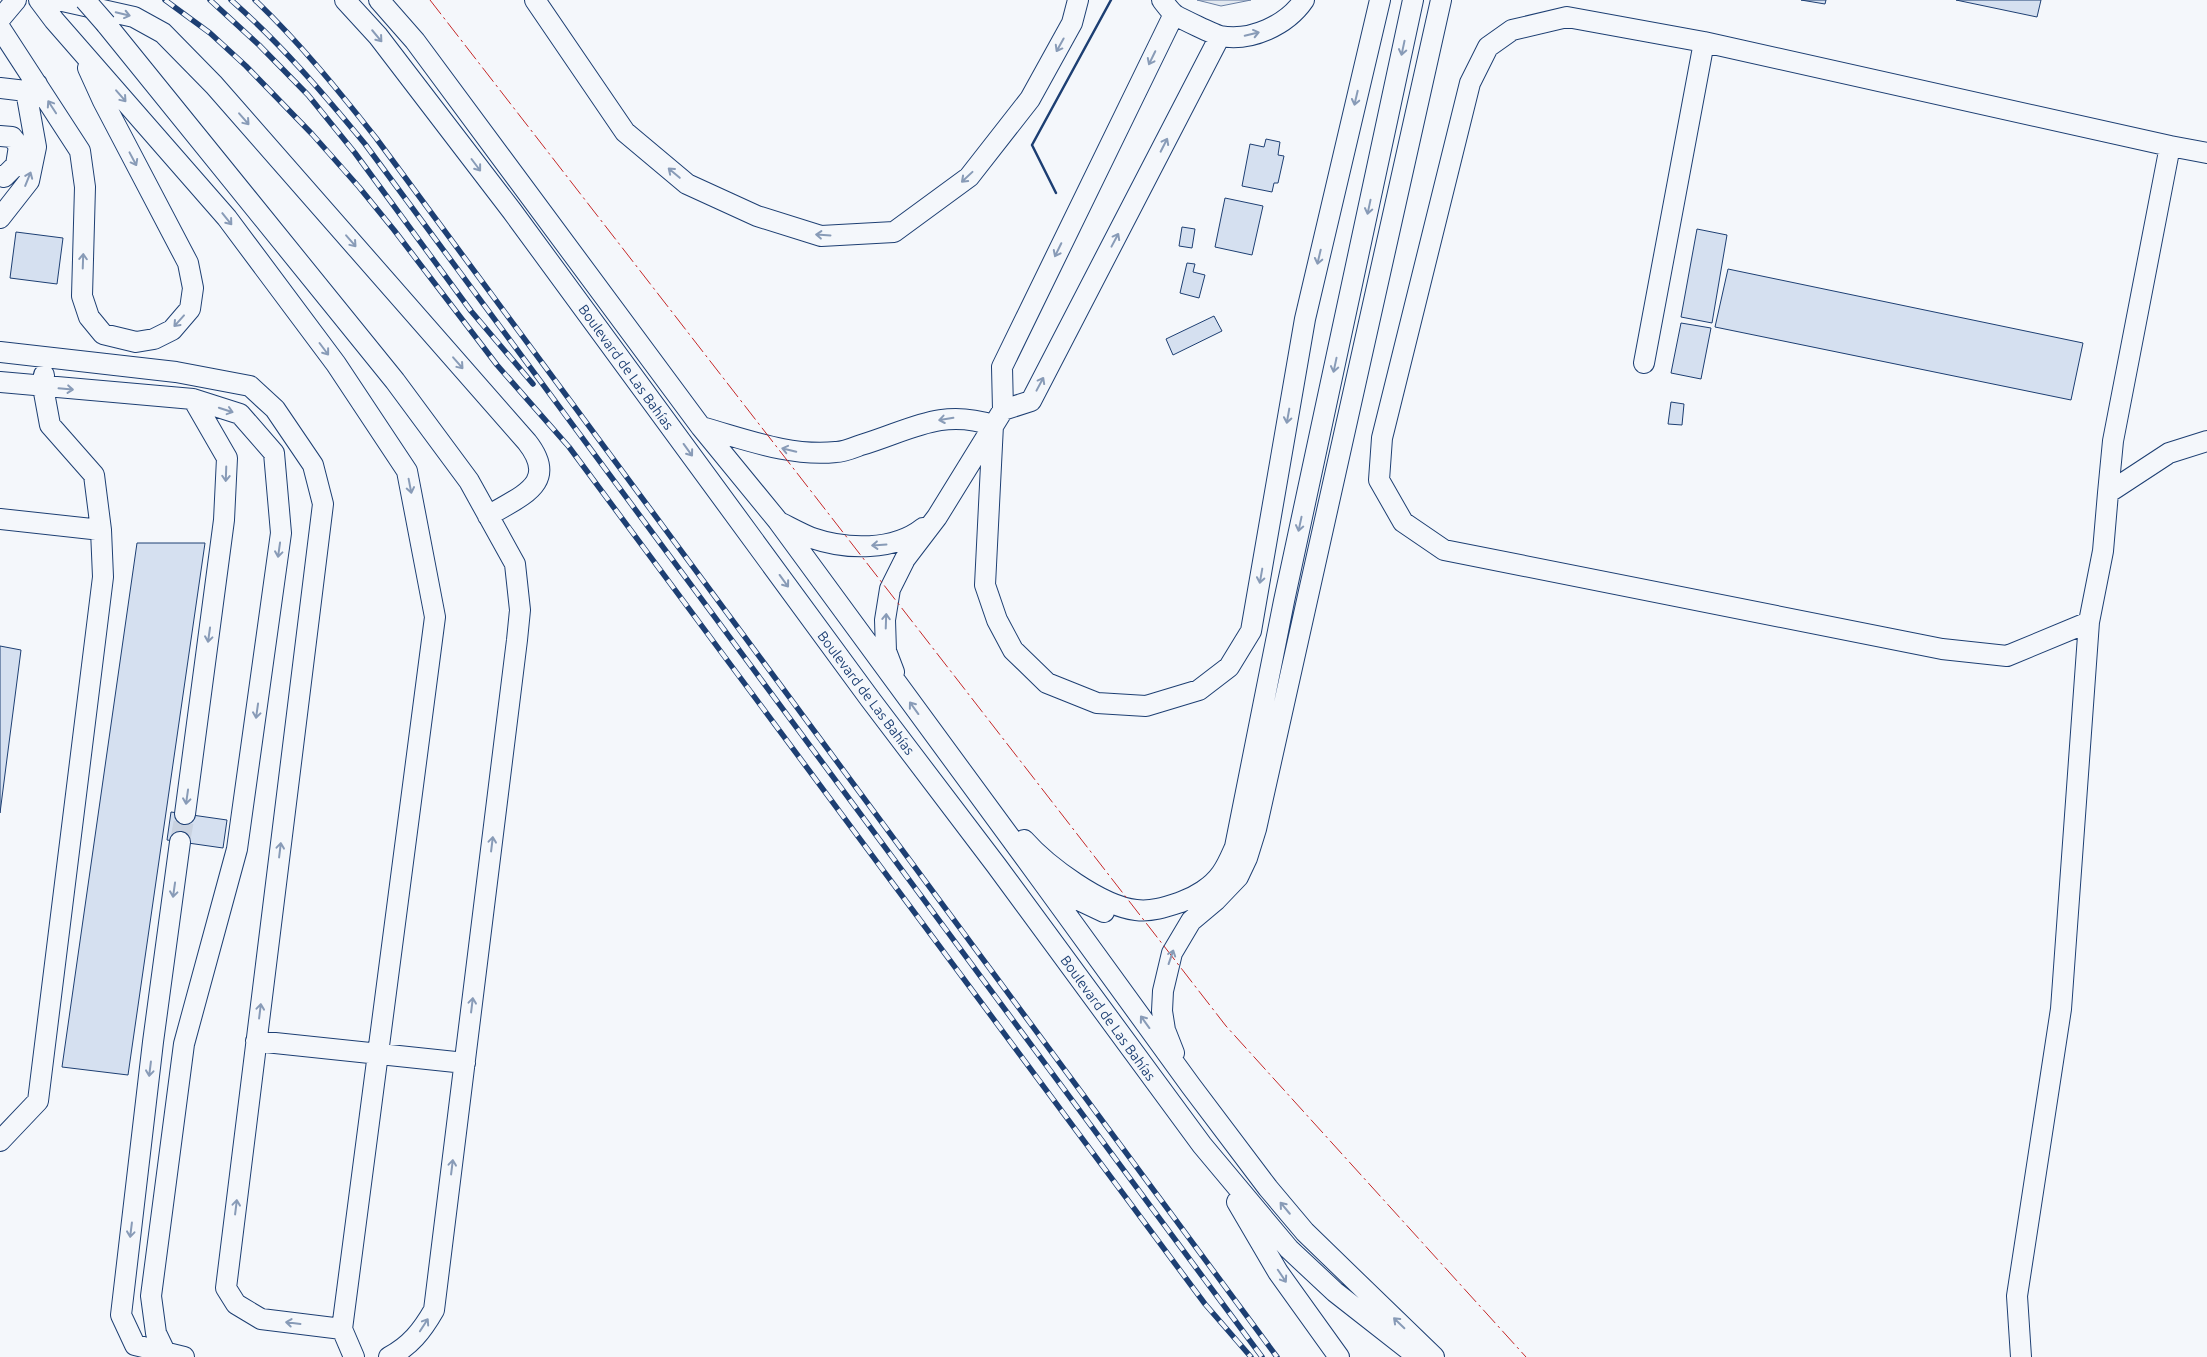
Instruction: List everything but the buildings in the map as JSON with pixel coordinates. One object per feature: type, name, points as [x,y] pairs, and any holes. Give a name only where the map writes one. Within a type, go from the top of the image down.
[{"type":"street","points":[[0,19],[16,0]]},
{"type":"street","points":[[39,0],[54,20],[227,218],[336,364],[407,470],[435,617],[342,1329],[354,1357]]},
{"type":"street","points":[[58,0],[134,17],[163,33],[214,85],[527,442],[538,456],[539,474],[534,488],[488,516]]},
{"type":"street","points":[[85,0],[396,380],[469,481],[515,564],[520,610],[434,1310],[423,1330],[403,1350],[389,1357]]},
{"type":"street","name":"Boulevard de Las Bahías","points":[[345,0],[378,36],[512,211],[864,691],[996,865],[1202,1145],[1289,1249],[1335,1292],[1418,1357]]},
{"type":"street","name":"Boulevard de Las Bahías","points":[[379,0],[415,41],[701,427],[778,521],[1190,1086],[1268,1188],[1305,1232],[1434,1357]]},
{"type":"street","points":[[536,0],[625,132],[687,184],[757,216],[821,236],[894,232],[969,177],[1030,99],[1072,23],[1078,0]]},
{"type":"street","points":[[1304,0],[1298,9],[1275,27],[1248,36],[1220,36],[1168,7],[1002,367],[985,585],[997,620],[1013,650],[1046,683],[1097,703],[1146,706],[1199,690],[1229,667],[1251,631],[1305,319],[1380,0]]},
{"type":"street","points":[[1221,875],[1235,847],[1241,822],[1284,601],[1413,0]]},
{"type":"street","points":[[1190,1086],[1173,1051],[1166,1030],[1162,1011],[1163,991],[1172,953],[1182,934],[1191,920],[1216,900],[1238,876],[1247,858],[1256,829],[1442,0]]},
{"type":"street","points":[[2089,622],[2007,656],[1942,649],[1444,550],[1404,522],[1379,480],[1382,438],[1470,83],[1488,48],[1512,30],[1567,17],[1704,42],[2207,153]]},
{"type":"street","points":[[0,28],[32,88],[80,151],[85,186],[82,296],[89,317],[103,334],[136,342],[154,339],[172,330],[190,309],[193,288],[188,263],[103,101],[79,48]]},
{"type":"street","points":[[701,427],[796,452],[837,452],[890,437],[922,423],[953,418],[998,418],[1031,401],[1220,36]]},
{"type":"street","points":[[1644,363],[1704,42]]},
{"type":"street","points":[[0,88],[32,88]]},
{"type":"street","points":[[0,218],[29,181],[36,146],[32,88]]},
{"type":"street","points":[[0,136],[12,138],[19,146],[16,165],[4,177],[0,176]]},
{"type":"street","points":[[2021,1357],[2017,1296],[2061,1009],[2089,622],[2103,551],[2113,441],[2170,146]]},
{"type":"street","points":[[0,352],[176,372],[250,386],[275,409],[312,465],[323,504],[226,1288],[236,1304],[260,1319],[342,1329]]},
{"type":"street","points":[[0,1141],[38,1101],[103,577],[101,530],[94,475],[50,425],[43,386],[45,357]]},
{"type":"street","points":[[0,382],[193,400],[240,414],[274,453],[281,533],[238,849],[184,1044],[151,1296],[156,1333],[175,1356]]},
{"type":"street","points":[[185,814],[224,520],[227,458],[193,400]]},
{"type":"street","points":[[898,686],[886,651],[885,620],[890,589],[905,559],[937,517],[998,418]]},
{"type":"street","points":[[2108,493],[2169,453],[2207,441]]},
{"type":"street","points":[[778,521],[813,538],[868,546],[896,544],[917,533],[937,517]]},
{"type":"street","points":[[0,519],[101,530]]},
{"type":"street","points":[[932,733],[1027,843],[1057,871],[1097,895],[1136,910],[1161,909],[1189,899],[1206,888],[1221,875],[1256,829]]},
{"type":"street","points":[[175,1356],[135,1345],[121,1315],[153,1042],[180,842]]},
{"type":"street","points":[[996,865],[1094,908],[1137,922],[1162,922],[1178,918],[1194,913],[1216,900]]},
{"type":"street","points":[[153,1042],[184,1044]]},
{"type":"street","points":[[256,1042],[464,1063]]},
{"type":"street","points":[[1202,1145],[1278,1272],[1340,1357]]},
{"type":"green space","points":[[1197,0],[1251,0],[1221,6]]},
{"type":"tunnel","points":[[180,842],[185,814]]},
{"type":"railway","points":[[165,0],[210,33],[246,66],[312,134],[394,230],[497,365],[569,447],[1205,1304],[1251,1357]]},
{"type":"railway","points":[[210,0],[259,45],[308,95],[355,153],[471,311],[533,384]]},
{"type":"railway","points":[[231,0],[301,69],[365,144],[1262,1357]]},
{"type":"railway","points":[[255,0],[303,49],[376,138],[1277,1357]]},
{"type":"wall","points":[[1056,193],[1032,145],[1111,0]]},
{"type":"power","points":[[430,0],[1226,1026],[1526,1357]]}]
